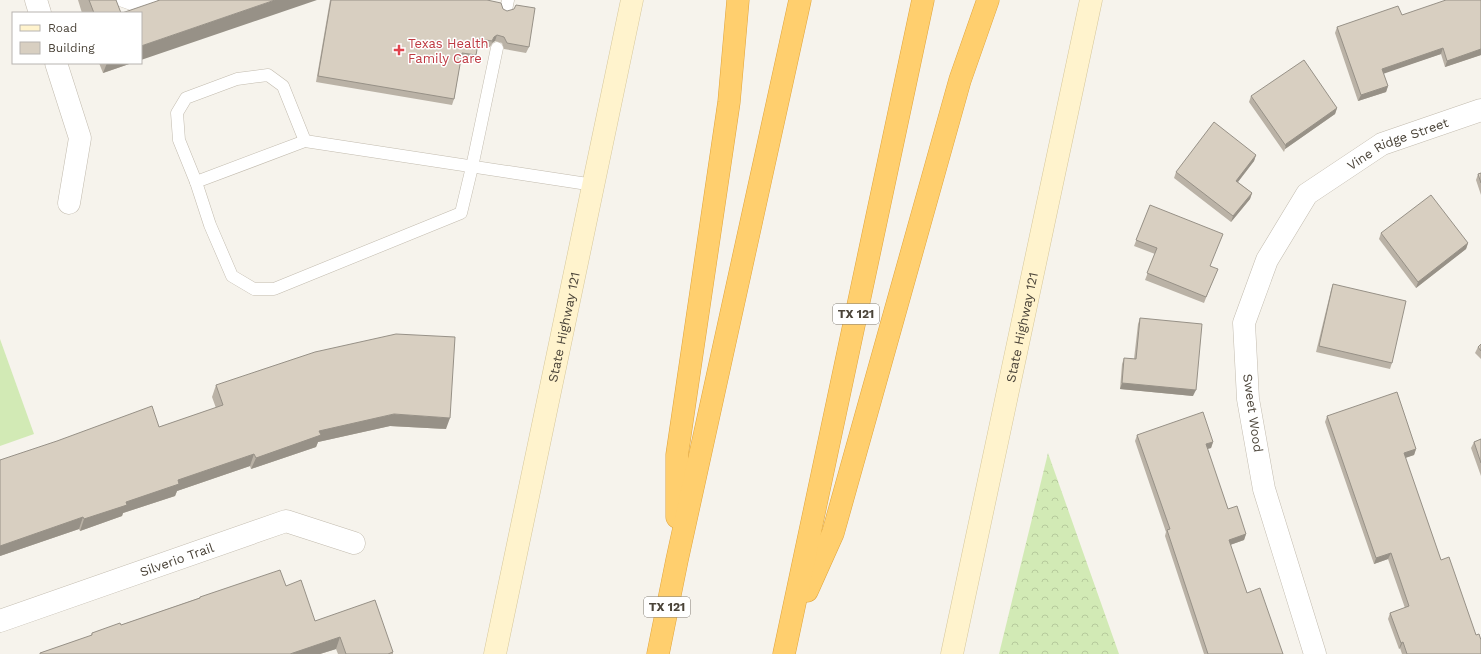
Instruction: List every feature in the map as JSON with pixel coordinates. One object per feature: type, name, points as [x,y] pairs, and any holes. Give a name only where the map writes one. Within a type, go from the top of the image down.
[{"type":"highway","points":[[677,560],[678,455],[729,102],[738,0]]},
{"type":"highway","name":"TX 121","points":[[658,654],[677,560],[800,0]]},
{"type":"highway","name":"TX 121","points":[[784,654],[923,0]]},
{"type":"highway","points":[[790,628],[833,533],[960,80],[988,0]]},
{"type":"main road","name":"State Highway 121","points":[[495,654],[632,0]]},
{"type":"main road","name":"State Highway 121","points":[[952,654],[1091,0]]},
{"type":"street","points":[[36,0],[40,12]]},
{"type":"street","points":[[56,64],[80,138],[69,202]]},
{"type":"street","name":"Vine Ridge Street","points":[[1319,186],[1382,144],[1481,110]]},
{"type":"street","name":"Sweet Wood","points":[[1315,654],[1264,489],[1248,399],[1244,323],[1267,260],[1307,194],[1319,186]]},
{"type":"street","name":"Silverio Trail","points":[[0,621],[286,521],[354,543]]},
{"type":"lane","points":[[120,0],[134,5],[151,0]]},
{"type":"lane","points":[[305,142],[283,86],[268,75],[237,79],[186,98],[177,113],[179,140],[196,182],[210,225],[232,276],[254,289],[274,289],[461,213],[497,48]]},
{"type":"lane","points":[[196,182],[305,142],[594,185]]},
{"type":"green space","points":[[0,339],[34,434],[0,446]]},
{"type":"green space","points":[[1048,453],[1119,654],[999,654]]},
{"type":"building","points":[[89,0],[116,0],[121,12],[94,12]]},
{"type":"building","points":[[160,0],[275,0],[142,46],[142,12],[125,12]]},
{"type":"building","name":"Texas Health Family Care","points":[[331,0],[487,0],[501,3],[503,9],[507,11],[514,9],[516,5],[535,8],[529,47],[507,43],[504,37],[497,35],[492,41],[479,39],[476,55],[462,53],[454,99],[318,76]]},
{"type":"building","points":[[1446,0],[1481,0],[1481,49],[1447,61],[1443,48],[1382,69],[1388,86],[1361,95],[1337,27],[1398,6],[1402,15]]},
{"type":"building","points":[[1304,60],[1337,108],[1286,144],[1286,146],[1251,96]]},
{"type":"building","points":[[1214,122],[1256,155],[1236,181],[1252,193],[1233,216],[1176,172]]},
{"type":"building","points":[[1481,173],[1481,183],[1478,174]]},
{"type":"building","points":[[1431,195],[1468,243],[1418,282],[1381,233]]},
{"type":"building","points":[[1150,205],[1223,234],[1210,266],[1218,269],[1206,297],[1147,273],[1157,248],[1136,240]]},
{"type":"building","points":[[1333,284],[1406,301],[1392,363],[1319,346]]},
{"type":"building","points":[[1140,318],[1202,324],[1196,390],[1122,383],[1124,358],[1136,359]]},
{"type":"building","points":[[396,334],[455,337],[450,418],[394,414],[319,431],[321,435],[256,458],[254,454],[178,480],[179,484],[126,502],[127,505],[84,519],[83,517],[0,546],[0,460],[152,406],[159,427],[223,405],[216,385],[315,352]]},
{"type":"building","points":[[1481,344],[1481,351],[1478,347]]},
{"type":"building","points":[[1397,392],[1416,449],[1404,453],[1441,560],[1449,557],[1476,635],[1479,634],[1481,640],[1481,654],[1407,654],[1403,642],[1401,643],[1390,613],[1409,606],[1391,553],[1376,558],[1327,416]]},
{"type":"building","points":[[1203,412],[1213,442],[1206,444],[1228,509],[1237,506],[1246,534],[1229,540],[1247,593],[1260,588],[1283,654],[1208,654],[1167,530],[1170,529],[1137,435]]},
{"type":"building","points":[[1481,439],[1481,463],[1474,442]]},
{"type":"building","points":[[280,570],[286,586],[301,580],[315,621],[375,600],[393,652],[388,654],[346,654],[340,637],[290,654],[40,654],[120,623],[121,625]]},
{"type":"place","name":"Texas Health Family Care","points":[[399,50]]}]
